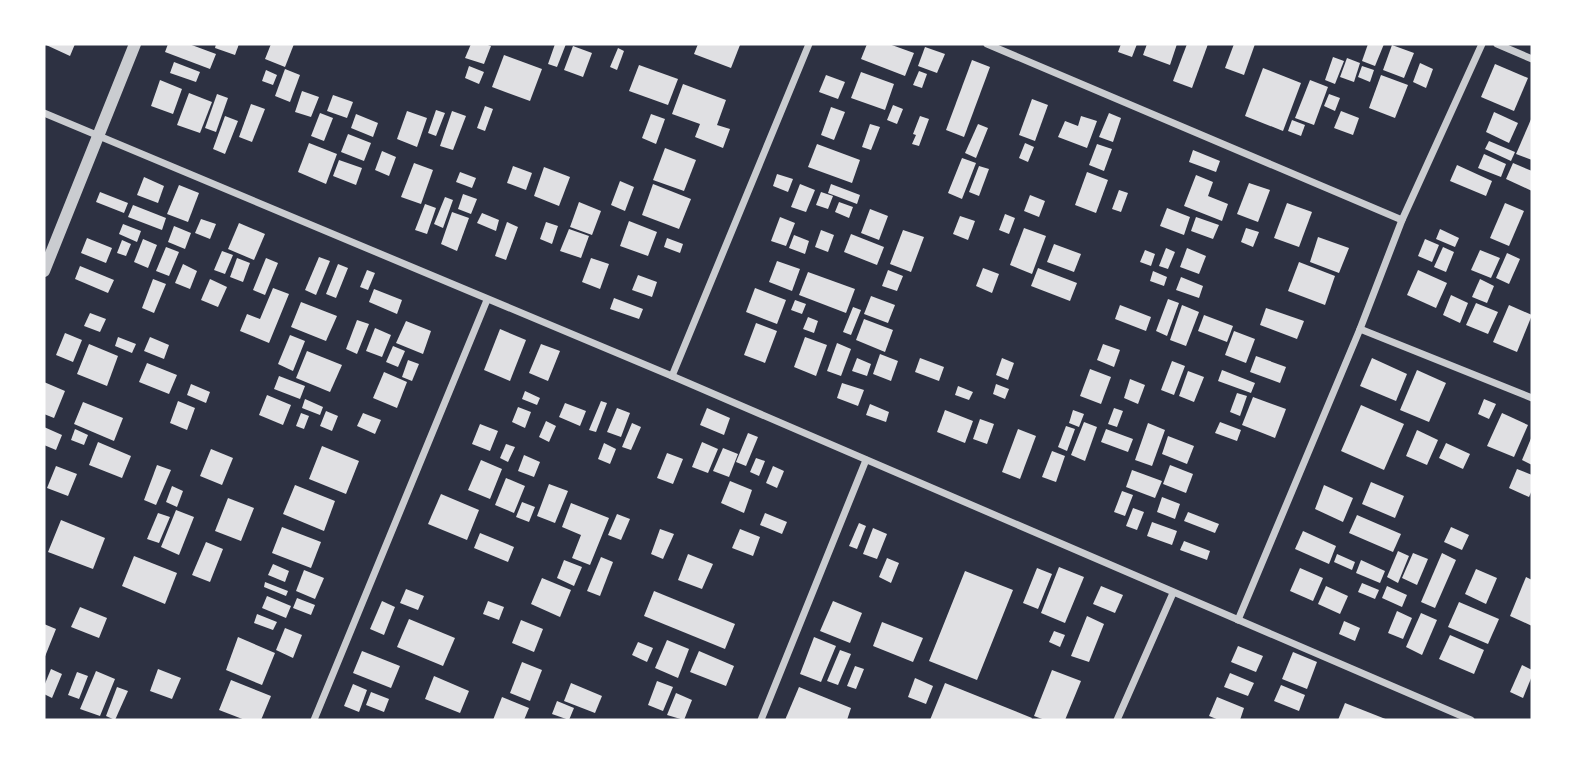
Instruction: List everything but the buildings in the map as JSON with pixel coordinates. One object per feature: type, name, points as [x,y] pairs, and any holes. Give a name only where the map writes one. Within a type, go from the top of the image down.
[{"type":"street","points":[[44,271],[135,44]]},
{"type":"street","points":[[672,376],[809,44]]},
{"type":"street","points":[[987,44],[1402,220]]},
{"type":"street","points":[[1238,620],[1360,329],[1402,220],[1482,44]]},
{"type":"street","points":[[1497,44],[1532,59]]},
{"type":"street","points":[[44,113],[672,376],[1471,720]]},
{"type":"street","points":[[314,720],[487,300]]},
{"type":"street","points":[[1360,329],[1532,398]]},
{"type":"street","points":[[761,720],[866,460]]},
{"type":"street","points":[[1117,720],[1174,593]]}]
